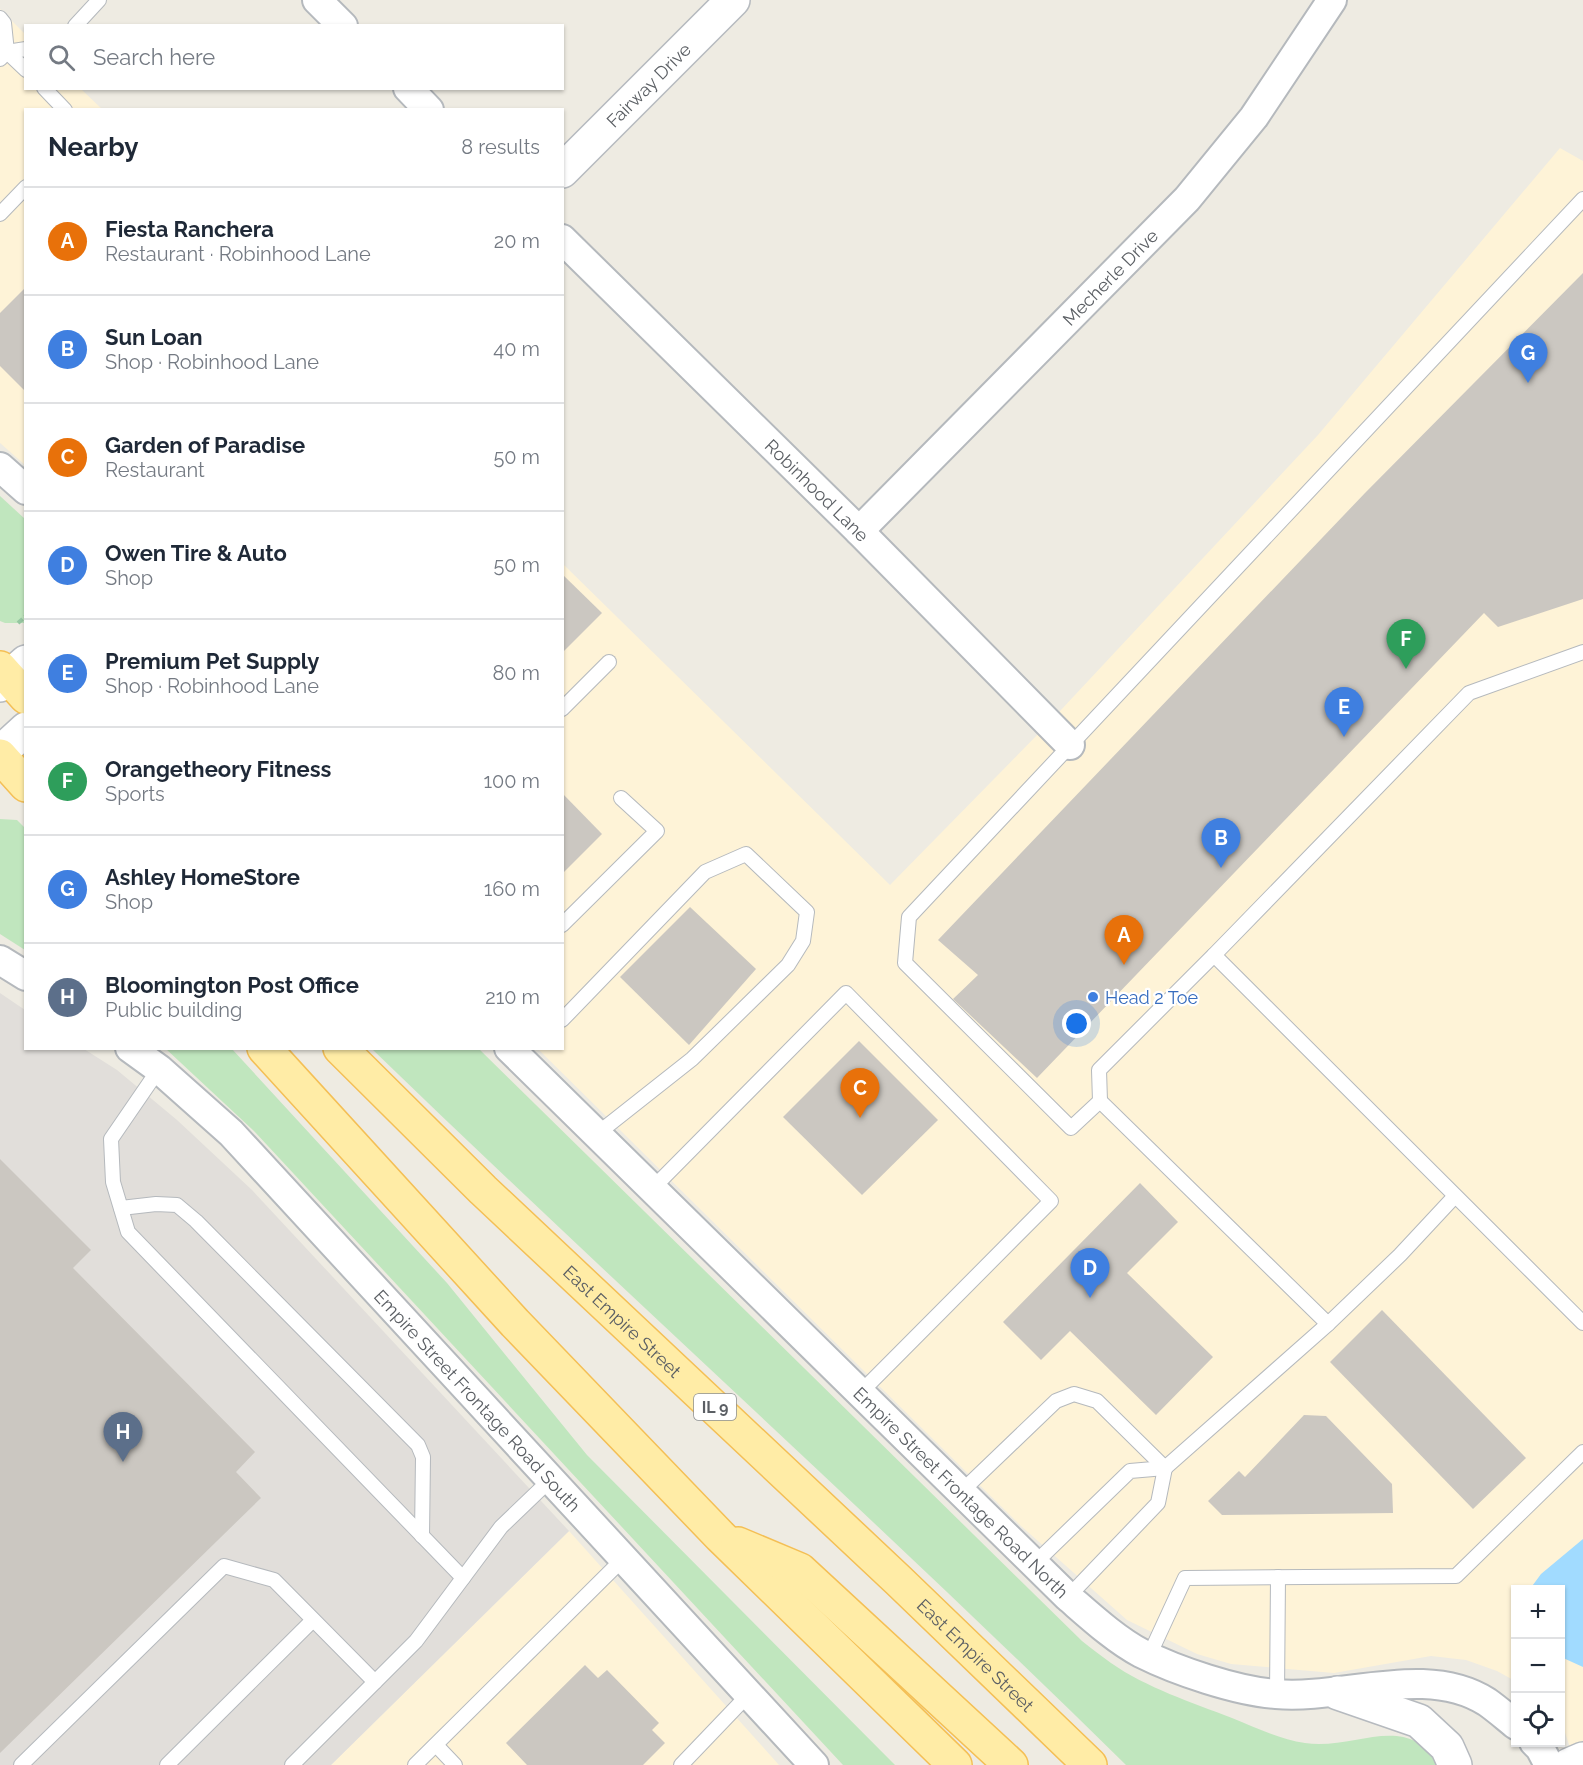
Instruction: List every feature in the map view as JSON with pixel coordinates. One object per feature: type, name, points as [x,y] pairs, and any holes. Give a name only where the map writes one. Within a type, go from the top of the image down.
[{"type":"main road","name":"Fairway Drive","points":[[564,169],[733,0]]},
{"type":"main road","points":[[24,731],[0,755],[24,783]]},
{"type":"main road","points":[[266,1050],[514,1323],[720,1536],[955,1765]]},
{"type":"main road","name":"East Empire Street","points":[[342,1050],[483,1190],[891,1573],[1090,1765]]},
{"type":"main road","points":[[720,1536],[800,1570],[1011,1765]]},
{"type":"main road","points":[[1338,1693],[1419,1721],[1447,1747],[1455,1765]]},
{"type":"main road","points":[[1569,1765],[1583,1759]]},
{"type":"street","points":[[316,0],[341,24]]},
{"type":"street","name":"Mecherle Drive","points":[[859,531],[1187,199],[1254,117],[1332,0]]},
{"type":"street","points":[[410,90],[427,108]]},
{"type":"street","name":"Robinhood Lane","points":[[564,241],[859,531],[1070,745]]},
{"type":"street","points":[[0,466],[24,488]]},
{"type":"street","points":[[0,960],[24,975]]},
{"type":"street","name":"Empire Street Frontage Road South","points":[[133,1050],[159,1069],[231,1133],[814,1765]]},
{"type":"street","name":"Empire Street Frontage Road North","points":[[522,1053],[597,1134],[1068,1598],[1140,1653],[1200,1677],[1277,1694],[1338,1693],[1395,1685],[1431,1685],[1458,1690],[1486,1701],[1511,1722]]},
{"type":"street","points":[[1539,1747],[1549,1765]]},
{"type":"lane","points":[[79,24],[99,0]]},
{"type":"lane","points":[[0,18],[4,23],[4,56]]},
{"type":"lane","points":[[4,56],[24,50]]},
{"type":"lane","points":[[4,56],[24,69]]},
{"type":"lane","points":[[46,90],[63,108]]},
{"type":"lane","points":[[0,214],[24,189]]},
{"type":"lane","points":[[1100,1101],[1071,1128],[905,963],[909,917],[1583,199]]},
{"type":"lane","points":[[1328,1324],[1100,1101],[1099,1070],[1469,693],[1583,652]]},
{"type":"lane","points":[[564,707],[609,662]]},
{"type":"lane","points":[[564,924],[657,831],[621,798]]},
{"type":"lane","points":[[564,1018],[705,872],[747,854],[807,912],[803,941],[788,965],[692,1059],[597,1134]]},
{"type":"lane","points":[[1214,955],[1583,1323]]},
{"type":"lane","points":[[653,1188],[846,993],[1051,1201],[861,1392]]},
{"type":"lane","points":[[159,1069],[111,1139],[113,1182],[128,1232],[463,1578]]},
{"type":"lane","points":[[1034,1564],[1130,1471],[1165,1468],[1328,1324],[1400,1255],[1455,1196]]},
{"type":"lane","points":[[121,1208],[156,1203],[177,1206],[196,1221],[418,1445],[423,1457],[422,1536]]},
{"type":"lane","points":[[961,1492],[1056,1401],[1074,1394],[1097,1401],[1165,1468]]},
{"type":"lane","points":[[1149,1656],[1185,1578],[1456,1576],[1583,1452]]},
{"type":"lane","points":[[1068,1598],[1158,1503],[1165,1468]]},
{"type":"lane","points":[[292,1765],[416,1641],[501,1527],[550,1480]]},
{"type":"lane","points":[[415,1765],[622,1559]]},
{"type":"lane","points":[[21,1765],[224,1566],[274,1581],[375,1682]]},
{"type":"lane","points":[[1277,1694],[1278,1577]]},
{"type":"lane","points":[[167,1765],[313,1620]]},
{"type":"lane","points":[[681,1765],[748,1695]]},
{"type":"lane","points":[[435,1745],[455,1765]]},
{"type":"path","points":[[18,623],[24,618]]},
{"type":"shaded area","points":[[0,9],[24,33],[24,90],[82,90],[101,108],[24,108],[24,464],[0,443]]},
{"type":"shaded area","points":[[1560,148],[1583,161],[1583,1765],[1576,1765],[1565,1733],[1565,1585],[1511,1585],[1511,1679],[1466,1660],[1431,1656],[1334,1673],[1231,1664],[1197,1654],[1127,1620],[1021,1526],[539,1050],[564,1050],[564,565],[890,885],[1046,726],[1318,435]]},
{"type":"shaded area","points":[[0,993],[24,1009],[24,1050],[86,1050],[117,1070],[177,1120],[252,1190],[569,1531],[331,1765],[0,1765]]},
{"type":"shaded area","points":[[569,1531],[779,1765],[331,1765]]},
{"type":"green space","points":[[0,496],[24,518],[24,623],[0,621]]},
{"type":"green space","points":[[0,819],[17,820],[24,827],[24,949],[0,934]]},
{"type":"green space","points":[[167,1050],[233,1050],[447,1283],[587,1455],[895,1765],[843,1765],[254,1131]]},
{"type":"green space","points":[[373,1050],[480,1050],[1082,1641],[1111,1663],[1139,1680],[1170,1694],[1286,1739],[1324,1744],[1378,1736],[1395,1736],[1411,1739],[1426,1749],[1439,1765],[1126,1765],[939,1584]]},
{"type":"water","points":[[1583,1539],[1583,1667],[1565,1659],[1565,1585],[1533,1585],[1541,1574]]},
{"type":"building","points":[[1583,273],[1583,599],[1498,627],[1484,613],[1037,1078],[953,999],[978,975],[938,940],[1365,493]]},
{"type":"building","points":[[24,289],[24,390],[0,366],[0,313]]},
{"type":"building","points":[[564,576],[602,613],[564,651]]},
{"type":"building","points":[[564,795],[602,834],[564,872]]},
{"type":"building","points":[[690,907],[756,969],[689,1045],[620,977]]},
{"type":"building","points":[[859,1041],[938,1120],[862,1195],[783,1117]]},
{"type":"building","points":[[0,1159],[91,1250],[73,1268],[255,1452],[236,1472],[261,1498],[0,1753]]},
{"type":"building","points":[[1140,1183],[1178,1222],[1127,1273],[1213,1357],[1156,1415],[1070,1331],[1041,1360],[1003,1322]]},
{"type":"building","points":[[1382,1310],[1526,1458],[1473,1509],[1330,1362]]},
{"type":"building","points":[[1304,1415],[1326,1416],[1392,1484],[1393,1513],[1222,1515],[1208,1501],[1239,1471],[1245,1477]]},
{"type":"building","points":[[585,1665],[598,1678],[607,1670],[659,1723],[652,1730],[665,1743],[643,1765],[527,1765],[506,1743]]},
{"type":"place","name":"Ashley HomeStore","points":[[1528,383]]},
{"type":"place","name":"Orangetheory Fitness","points":[[1406,669]]},
{"type":"place","name":"Premium Pet Supply","points":[[1344,737]]},
{"type":"place","name":"Sun Loan","points":[[1221,868]]},
{"type":"place","name":"Fiesta Ranchera","points":[[1124,965]]},
{"type":"place","name":"Head 2 Toe","points":[[1093,997]]},
{"type":"place","name":"Garden of Paradise","points":[[860,1118]]},
{"type":"place","name":"Owen Tire & Auto","points":[[1090,1298]]},
{"type":"place","name":"Bloomington Post Office","points":[[123,1462]]}]
